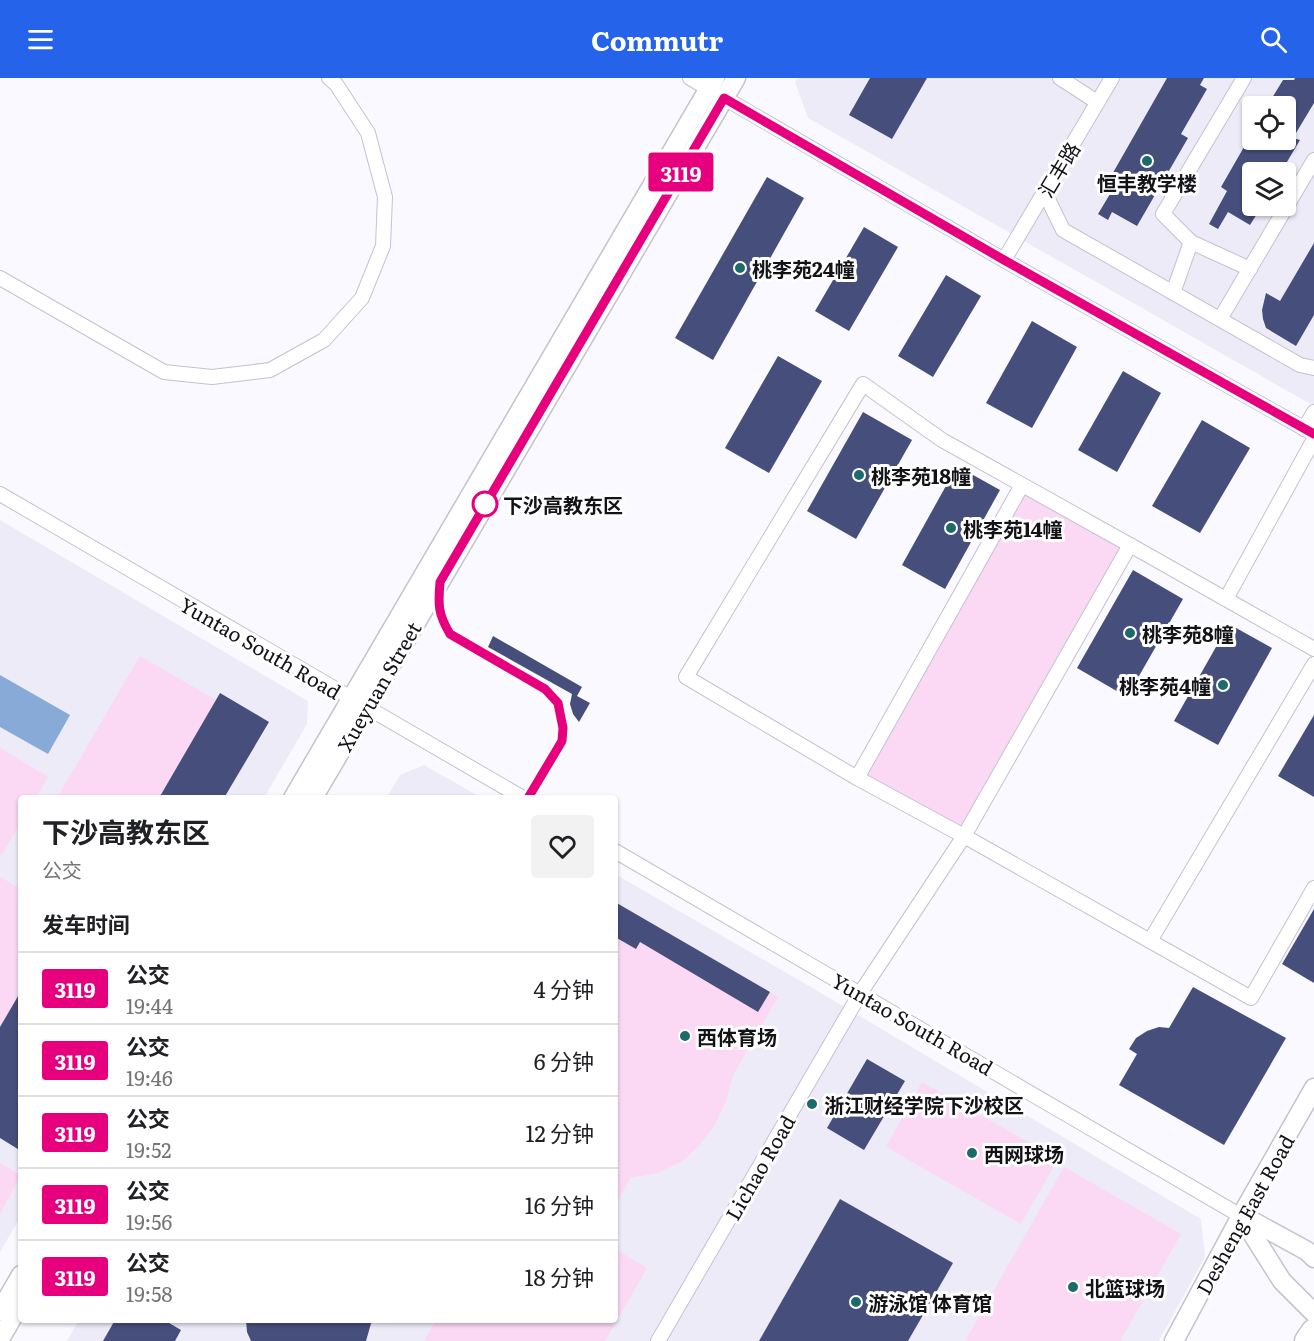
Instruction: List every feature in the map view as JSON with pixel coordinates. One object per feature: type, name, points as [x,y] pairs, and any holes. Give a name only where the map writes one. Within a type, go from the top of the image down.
[{"type":"highway","points":[[1307,1341],[1314,1332]]},
{"type":"main road","name":"Xueyuan Street","points":[[314,795],[358,703],[736,78]]},
{"type":"main road","points":[[296,795],[358,703],[712,83]]},
{"type":"main road","name":"Desheng East Road","points":[[1174,1341],[1241,1216],[1314,1088]]},
{"type":"main road","points":[[1241,1216],[1307,1251],[1314,1258]]},
{"type":"main road","points":[[1241,1216],[1282,1281],[1314,1313]]},
{"type":"main road","points":[[0,1311],[18,1280]]},
{"type":"main road","points":[[0,1340],[18,1308]]},
{"type":"street","points":[[0,278],[164,372],[212,377],[270,370],[324,340],[362,298],[383,246],[385,197],[368,133],[336,84],[329,78]]},
{"type":"street","points":[[690,78],[712,83],[724,98],[1311,434]]},
{"type":"street","points":[[1060,78],[1097,102]]},
{"type":"street","name":"汇丰路","points":[[1004,260],[1112,78]]},
{"type":"street","points":[[1244,78],[1163,214],[1191,242],[1250,269]]},
{"type":"street","points":[[1220,319],[1314,160]]},
{"type":"street","points":[[1044,191],[1063,230],[1300,365],[1314,368]]},
{"type":"street","points":[[1173,293],[1191,242]]},
{"type":"street","points":[[1314,649],[942,440],[863,384],[686,677],[857,778],[1251,998],[1314,888]]},
{"type":"street","points":[[1226,600],[1311,434],[1314,412]]},
{"type":"street","points":[[857,778],[1022,485]]},
{"type":"street","name":"Yuntao South Road","points":[[0,494],[518,795]]},
{"type":"street","name":"Lichao Road","points":[[658,1341],[861,992],[964,836],[1130,545]]},
{"type":"street","points":[[1150,941],[1314,664]]},
{"type":"street","name":"Yuntao South Road","points":[[618,853],[861,992],[1241,1216]]},
{"type":"shaded area","points":[[797,78],[1314,78],[1314,406],[808,118],[795,82]]},
{"type":"shaded area","points":[[1025,494],[1122,549],[964,830],[867,775]]},
{"type":"shaded area","points":[[0,520],[308,701],[307,724],[266,795],[18,795],[18,1221],[0,1252]]},
{"type":"shaded area","points":[[140,656],[216,700],[161,795],[59,795]]},
{"type":"shaded area","points":[[0,748],[48,777],[38,795],[18,795],[18,827],[2,855],[0,854]]},
{"type":"shaded area","points":[[424,765],[477,795],[388,795],[400,775]]},
{"type":"shaded area","name":"浙江财经学院下沙校区","points":[[618,876],[816,990],[1201,1219],[1205,1257],[1159,1341],[67,1341],[77,1323],[618,1323]]},
{"type":"shaded area","points":[[0,877],[18,887],[18,996],[0,1027]]},
{"type":"shaded area","name":"西体育场","points":[[618,904],[778,997],[733,1075],[726,1101],[716,1123],[699,1146],[681,1162],[657,1173],[630,1178],[618,1200]]},
{"type":"shaded area","name":"西网球场","points":[[922,1082],[1058,1159],[1021,1224],[886,1147]]},
{"type":"shaded area","points":[[0,1163],[18,1173],[18,1181],[0,1214]]},
{"type":"shaded area","name":"北篮球场","points":[[1064,1167],[1181,1234],[1120,1341],[965,1341]]},
{"type":"shaded area","points":[[618,1251],[647,1268],[618,1318]]},
{"type":"shaded area","points":[[434,1323],[615,1323],[605,1341],[424,1341]]},
{"type":"water","points":[[0,675],[70,715],[48,754],[0,727]]},
{"type":"building","points":[[870,78],[927,78],[892,139],[849,115]]},
{"type":"building","name":"恒丰教学楼","points":[[1167,78],[1204,78],[1200,85],[1207,89],[1181,134],[1188,138],[1137,226],[1112,212],[1108,220],[1098,214],[1113,189],[1106,185]]},
{"type":"building","points":[[1295,78],[1314,78],[1314,103],[1296,133],[1296,96],[1273,96],[1283,80],[1294,80]]},
{"type":"building","points":[[1242,150],[1294,150],[1287,162],[1242,162],[1242,216],[1256,216],[1250,225],[1228,212],[1218,229],[1209,224],[1227,191],[1221,187]]},
{"type":"building","name":"桃李苑24幢","points":[[767,177],[804,198],[713,360],[675,338]]},
{"type":"building","points":[[864,227],[898,247],[849,331],[815,311]]},
{"type":"building","points":[[1314,243],[1314,315],[1296,346],[1266,328],[1262,310],[1266,293],[1280,301]]},
{"type":"building","points":[[946,275],[981,296],[933,377],[898,356]]},
{"type":"building","points":[[1032,321],[1077,347],[1032,428],[986,403]]},
{"type":"building","points":[[778,356],[822,381],[769,473],[725,448]]},
{"type":"building","points":[[1123,371],[1161,393],[1117,472],[1078,450]]},
{"type":"building","name":"桃李苑18幢","points":[[863,412],[912,440],[856,539],[807,511]]},
{"type":"building","points":[[1202,420],[1250,448],[1200,533],[1152,506]]},
{"type":"building","name":"桃李苑14幢","points":[[957,466],[1000,490],[945,589],[902,565]]},
{"type":"building","name":"桃李苑8幢","points":[[1133,570],[1183,599],[1127,697],[1077,668]]},
{"type":"building","name":"桃李苑4幢","points":[[1229,624],[1272,648],[1218,745],[1174,721]]},
{"type":"building","points":[[493,636],[582,687],[577,696],[590,703],[579,722],[570,704],[572,694],[488,647]]},
{"type":"building","points":[[220,693],[269,722],[226,795],[161,795]]},
{"type":"building","points":[[1314,715],[1314,797],[1278,776]]},
{"type":"building","points":[[618,904],[770,992],[758,1012],[640,942],[636,949],[618,939]]},
{"type":"building","points":[[1314,909],[1314,983],[1282,964]]},
{"type":"building","points":[[1193,987],[1286,1038],[1224,1145],[1119,1085],[1137,1054],[1129,1049],[1136,1038],[1159,1027],[1169,1028]]},
{"type":"building","points":[[18,996],[18,1149],[0,1138],[0,1027]]},
{"type":"building","points":[[867,1059],[905,1081],[864,1150],[827,1128]]},
{"type":"building","name":"游泳馆 体育馆","points":[[840,1199],[953,1263],[908,1341],[759,1341]]},
{"type":"building","points":[[113,1323],[169,1323],[181,1330],[175,1341],[103,1341]]},
{"type":"building","points":[[246,1323],[371,1323],[366,1341],[251,1341]]},
{"type":"bus line","name":"3119","points":[[530,795],[562,741],[563,728],[558,703],[545,689],[450,634],[441,619],[438,605],[440,582],[724,98],[1004,260],[1314,434]]},
{"type":"place","name":"恒丰教学楼","points":[[1147,161]]},
{"type":"place","name":"桃李苑24幢","points":[[740,268]]},
{"type":"place","name":"桃李苑18幢","points":[[859,475]]},
{"type":"place","name":"下沙高教东区","points":[[485,504]]},
{"type":"place","name":"桃李苑14幢","points":[[951,528]]},
{"type":"place","name":"桃李苑8幢","points":[[1130,633]]},
{"type":"place","name":"桃李苑4幢","points":[[1223,685]]},
{"type":"place","name":"西体育场","points":[[685,1036]]},
{"type":"place","name":"浙江财经学院下沙校区","points":[[812,1104]]},
{"type":"place","name":"西网球场","points":[[972,1153]]},
{"type":"place","name":"北篮球场","points":[[1073,1287]]},
{"type":"place","name":"游泳馆 体育馆","points":[[856,1302]]}]
